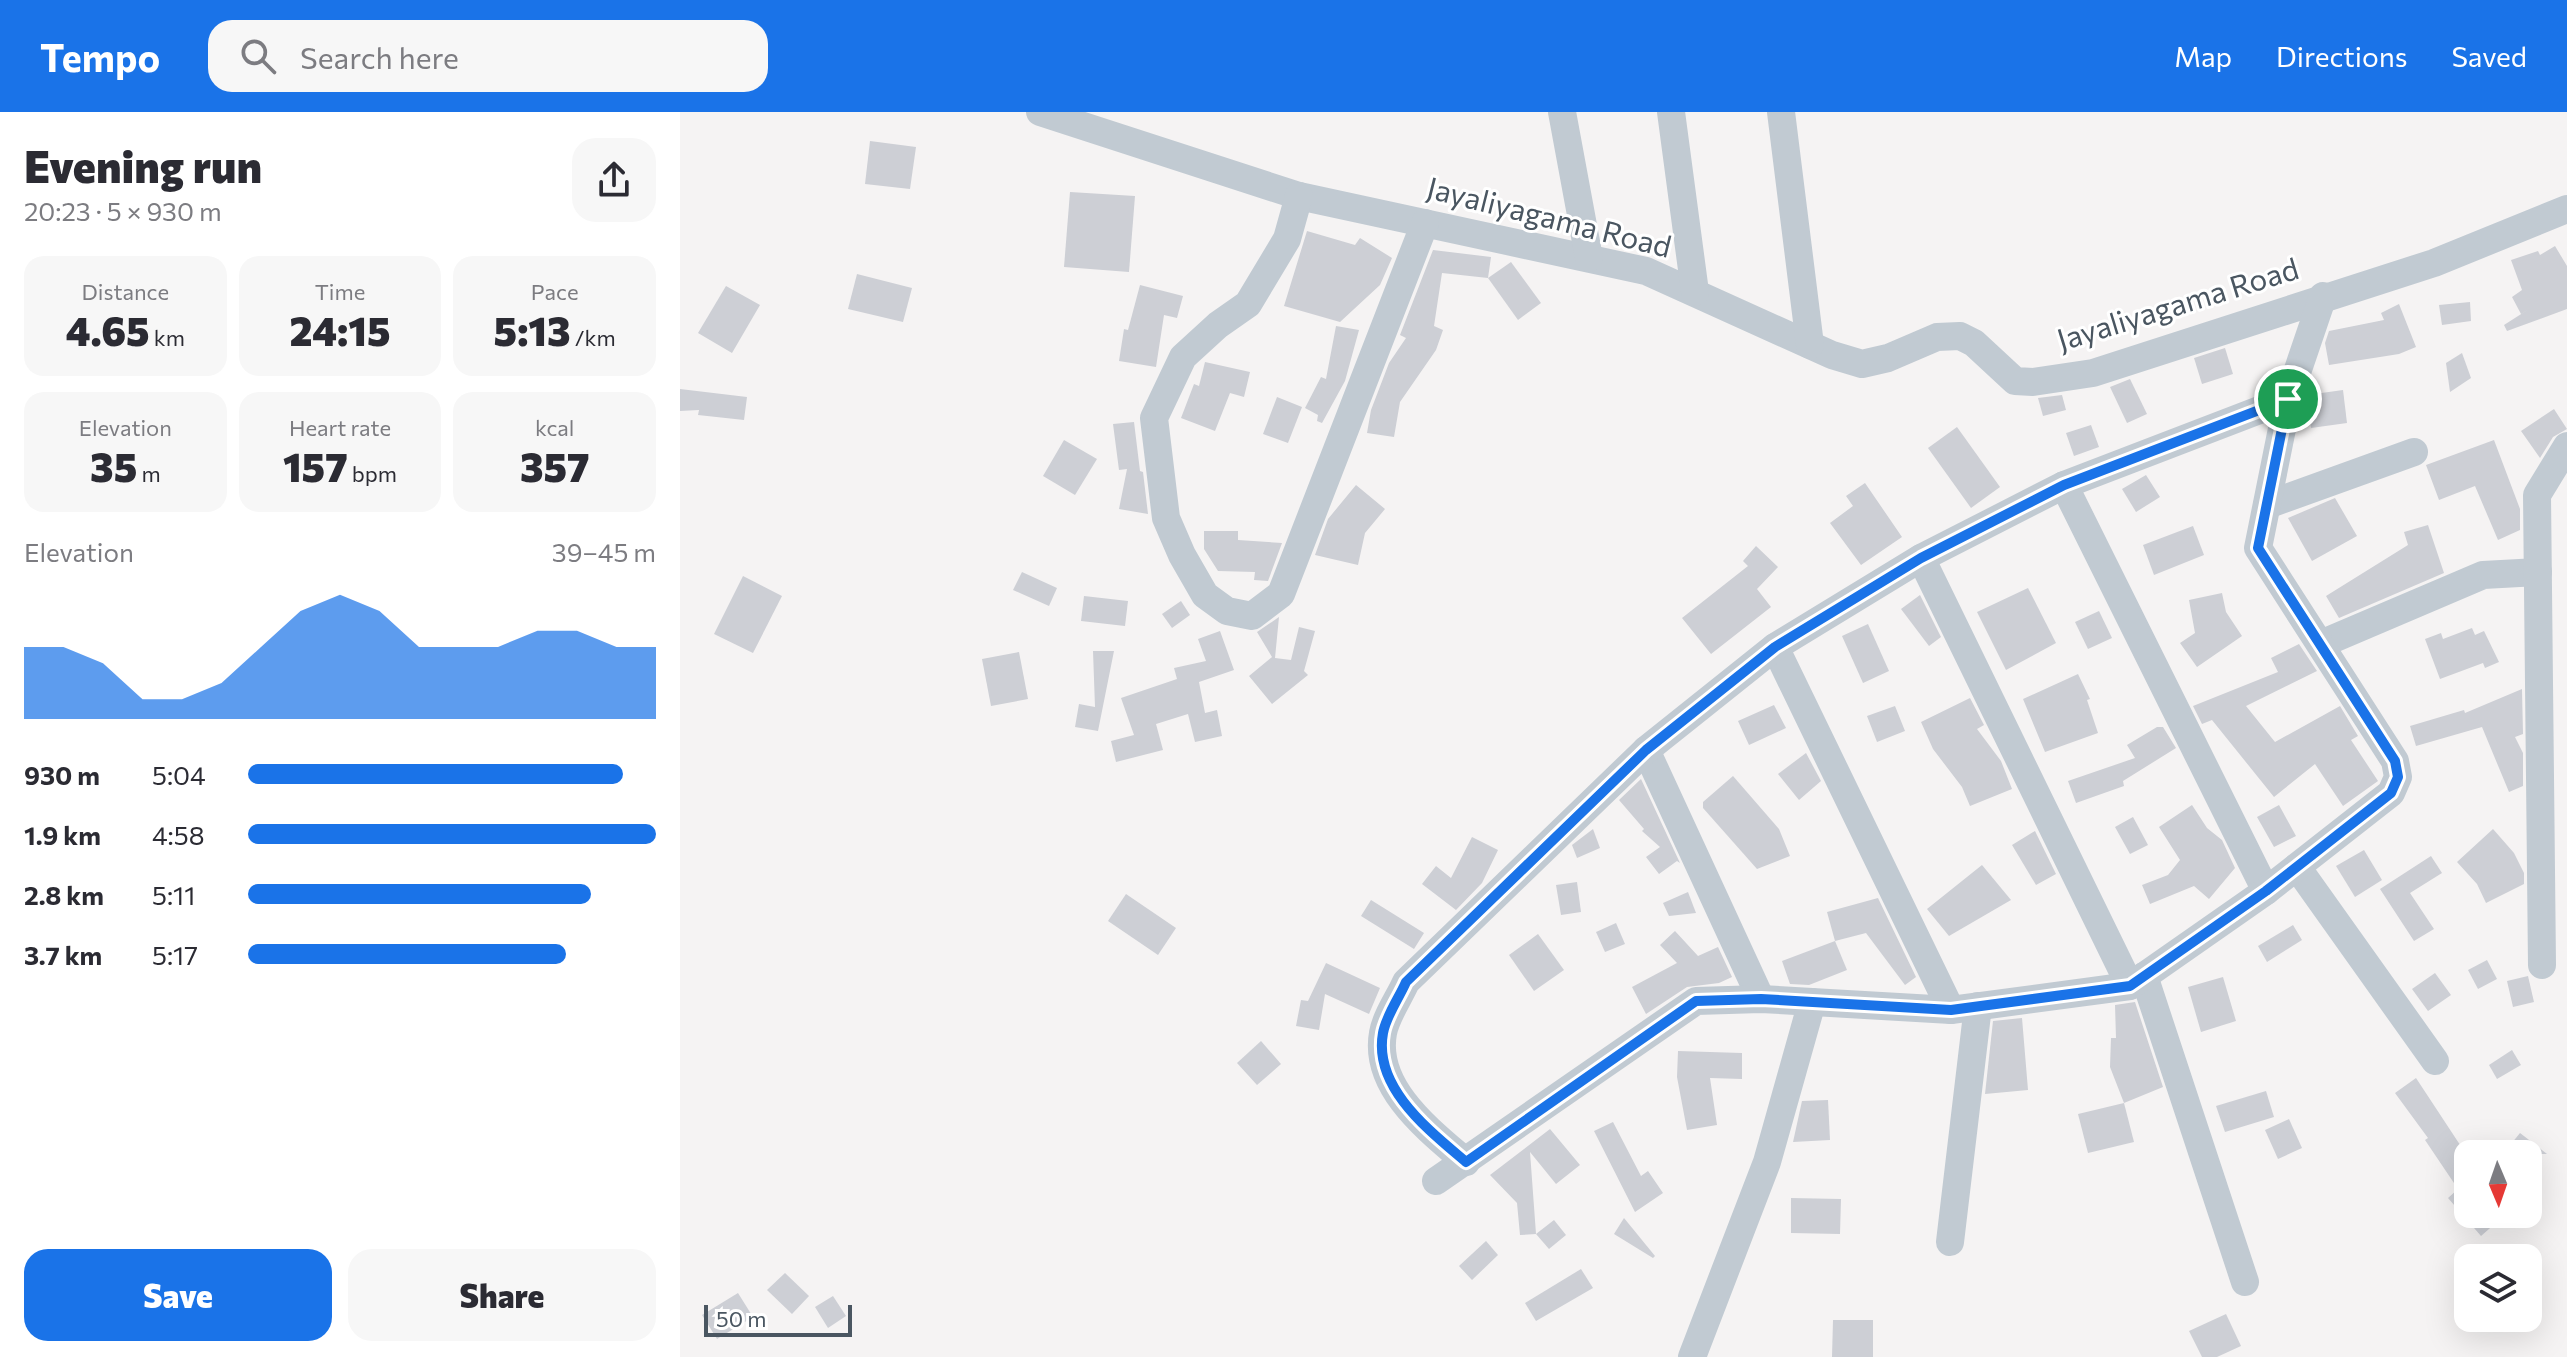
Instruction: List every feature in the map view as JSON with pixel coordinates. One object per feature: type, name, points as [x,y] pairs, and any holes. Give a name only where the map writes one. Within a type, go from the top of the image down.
[{"type":"street","name":"Jayaliyagama Road","points":[[1040,112],[1299,196],[1646,271],[1810,345],[1862,364],[1888,358],[1937,337],[1960,336],[1974,343],[2015,381],[2033,382],[2093,373],[2323,296],[2434,263],[2565,215]]},
{"type":"street","points":[[1562,112],[1589,258]]},
{"type":"street","points":[[1671,112],[1695,292]]},
{"type":"street","points":[[1781,112],[1810,345]]},
{"type":"street","points":[[1299,196],[1287,239],[1248,304],[1218,325],[1183,357],[1154,418],[1166,518],[1205,595],[1227,611],[1252,616],[1281,594],[1425,223]]},
{"type":"street","points":[[1436,1181],[1696,1001],[1761,999],[1964,1008],[2137,981],[2266,891],[2391,793],[2398,777],[2395,761],[2258,548],[2288,399],[2323,296]]},
{"type":"street","points":[[1466,1162],[1425,1128],[1391,1084],[1382,1050],[1383,1031],[1406,982],[1646,750],[1775,647],[1921,558],[2064,485],[2288,399]]},
{"type":"street","points":[[2542,965],[2537,495],[2567,446]]},
{"type":"street","points":[[2267,505],[2414,452]]},
{"type":"street","points":[[2064,485],[2266,891]]},
{"type":"street","points":[[1921,558],[2137,981],[2245,1282]]},
{"type":"street","points":[[2321,644],[2483,575],[2538,572]]},
{"type":"street","points":[[1775,647],[1964,1008],[1950,1242]]},
{"type":"street","points":[[1646,750],[1761,999]]},
{"type":"street","points":[[2297,867],[2435,1061]]},
{"type":"street","points":[[1692,1357],[1767,1162],[1812,1002]]},
{"type":"building","points":[[870,141],[916,147],[910,189],[865,184]]},
{"type":"building","points":[[1070,192],[1135,196],[1129,272],[1064,267]]},
{"type":"building","points":[[1307,231],[1355,245],[1360,238],[1392,258],[1380,285],[1340,322],[1284,306]]},
{"type":"building","points":[[2555,246],[2567,266],[2567,309],[2507,331],[2504,325],[2529,309],[2521,314],[2512,297],[2522,290],[2511,260],[2538,251],[2540,255]]},
{"type":"building","points":[[1433,250],[1491,257],[1488,278],[1442,273],[1434,326],[1443,330],[1436,350],[1400,402],[1394,437],[1367,433],[1371,410],[1389,363],[1406,338],[1400,335]]},
{"type":"building","points":[[1511,262],[1541,303],[1518,320],[1488,278]]},
{"type":"building","points":[[857,274],[912,288],[903,322],[848,309]]},
{"type":"building","points":[[1140,285],[1183,296],[1177,318],[1164,315],[1156,367],[1119,361],[1124,329],[1128,330]]},
{"type":"building","points":[[726,286],[760,305],[732,353],[698,333]]},
{"type":"building","points":[[2470,302],[2471,321],[2442,325],[2439,305]]},
{"type":"building","points":[[2399,304],[2416,347],[2399,354],[2329,365],[2325,343],[2329,331],[2384,320],[2381,313]]},
{"type":"building","points":[[1336,326],[1359,330],[1345,381],[1322,423],[1317,421],[1318,415],[1305,408],[1321,377],[1326,379]]},
{"type":"building","points":[[2225,348],[2233,374],[2202,384],[2194,358]]},
{"type":"building","points":[[2462,353],[2471,378],[2450,392],[2446,363]]},
{"type":"building","points":[[1205,362],[1250,372],[1244,397],[1230,393],[1215,431],[1181,418],[1194,384],[1199,386]]},
{"type":"building","points":[[2130,379],[2147,414],[2127,423],[2110,387]]},
{"type":"building","points":[[680,389],[747,397],[744,420],[698,415],[699,410],[680,411]]},
{"type":"building","points":[[2343,390],[2347,423],[2311,428],[2307,395]]},
{"type":"building","points":[[2062,395],[2066,410],[2043,416],[2038,398]]},
{"type":"building","points":[[1277,397],[1302,407],[1288,443],[1263,434]]},
{"type":"building","points":[[2554,409],[2567,429],[2553,437],[2540,458],[2521,431]]},
{"type":"building","points":[[1134,422],[1148,514],[1119,509],[1127,469],[1119,470],[1113,424]]},
{"type":"building","points":[[2091,425],[2099,447],[2074,456],[2066,433]]},
{"type":"building","points":[[1957,427],[2000,487],[1971,508],[1928,448]]},
{"type":"building","points":[[1064,440],[1097,459],[1075,495],[1043,476]]},
{"type":"building","points":[[2494,440],[2520,509],[2520,530],[2498,540],[2475,486],[2439,500],[2426,465]]},
{"type":"building","points":[[2146,475],[2160,497],[2136,512],[2122,489]]},
{"type":"building","points":[[1865,483],[1902,537],[1861,565],[1830,523],[1853,506],[1846,496]]},
{"type":"building","points":[[1356,485],[1385,509],[1365,533],[1358,565],[1315,555],[1328,519]]},
{"type":"building","points":[[2335,498],[2357,536],[2312,561],[2288,518]]},
{"type":"building","points":[[2428,525],[2444,573],[2339,618],[2326,596],[2408,545],[2404,532]]},
{"type":"building","points":[[2193,526],[2204,555],[2154,575],[2143,545]]},
{"type":"building","points":[[1204,531],[1238,531],[1238,540],[1282,543],[1268,581],[1254,580],[1255,572],[1218,571],[1204,549]]},
{"type":"building","points":[[1756,546],[1778,567],[1757,589],[1771,607],[1711,654],[1682,618],[1748,566],[1743,561]]},
{"type":"building","points":[[1022,572],[1057,588],[1049,606],[1013,590]]},
{"type":"building","points":[[743,576],[782,596],[753,653],[714,634]]},
{"type":"building","points":[[2028,588],[2056,643],[2006,670],[1977,612]]},
{"type":"building","points":[[2222,593],[2226,612],[2242,636],[2197,667],[2180,643],[2195,633],[2189,600]]},
{"type":"building","points":[[1920,595],[1941,637],[1929,646],[1901,609]]},
{"type":"building","points":[[1084,596],[1128,601],[1125,626],[1081,621]]},
{"type":"building","points":[[1181,601],[1190,615],[1172,628],[1162,614]]},
{"type":"building","points":[[2099,611],[2112,638],[2088,649],[2075,622]]},
{"type":"building","points":[[1279,617],[1275,658],[1291,660],[1299,627],[1315,631],[1304,671],[1308,675],[1272,704],[1249,676],[1272,657],[1257,632]]},
{"type":"building","points":[[1868,624],[1889,671],[1863,683],[1842,636]]},
{"type":"building","points":[[2472,628],[2475,635],[2484,631],[2499,662],[2485,668],[2483,663],[2440,679],[2425,639],[2441,633],[2443,639]]},
{"type":"building","points":[[1220,631],[1234,670],[1199,682],[1205,713],[1217,710],[1222,736],[1195,742],[1188,714],[1156,724],[1163,750],[1116,762],[1111,741],[1134,735],[1121,698],[1177,679],[1174,668],[1206,661],[1198,639]]},
{"type":"building","points":[[2299,644],[2317,671],[2246,706],[2275,742],[2340,706],[2358,736],[2351,740],[2378,781],[2343,806],[2315,764],[2274,797],[2212,720],[2202,724],[2193,706],[2278,672],[2271,658]]},
{"type":"building","points":[[1093,651],[1114,651],[1098,731],[1075,727],[1079,704],[1095,707]]},
{"type":"building","points":[[1019,652],[1028,699],[991,706],[982,659]]},
{"type":"building","points":[[2078,674],[2090,699],[2087,700],[2098,733],[2045,752],[2023,699]]},
{"type":"building","points":[[2522,689],[2523,734],[2515,737],[2523,753],[2523,786],[2509,792],[2482,727],[2416,746],[2410,726],[2464,710],[2465,713]]},
{"type":"building","points":[[1970,698],[1984,725],[1977,729],[2001,761],[2012,789],[1970,806],[1962,787],[1933,749],[1921,722]]},
{"type":"building","points":[[1774,705],[1786,728],[1749,745],[1738,721]]},
{"type":"building","points":[[1895,706],[1905,731],[1877,742],[1867,716]]},
{"type":"building","points":[[2157,727],[2163,727],[2176,748],[2123,781],[2124,786],[2076,803],[2068,781],[2135,758],[2127,745]]},
{"type":"building","points":[[1806,753],[1821,781],[1799,800],[1778,774]]},
{"type":"building","points":[[1733,776],[1779,829],[1790,856],[1757,869],[1703,808],[1703,802]]},
{"type":"building","points":[[1641,779],[1680,863],[1677,861],[1659,874],[1646,857],[1660,847],[1642,831],[1644,829],[1619,800]]},
{"type":"building","points":[[2192,805],[2207,828],[2222,840],[2235,868],[2209,899],[2194,886],[2150,904],[2142,885],[2168,875],[2180,860],[2159,827]]},
{"type":"building","points":[[2279,805],[2296,836],[2274,847],[2257,817]]},
{"type":"building","points":[[2133,817],[2148,845],[2130,854],[2115,827]]},
{"type":"building","points":[[1593,829],[1600,848],[1577,858],[1572,845]]},
{"type":"building","points":[[2493,829],[2514,853],[2524,873],[2524,884],[2486,903],[2477,884],[2457,862]]},
{"type":"building","points":[[2035,831],[2056,874],[2036,885],[2012,845]]},
{"type":"building","points":[[1472,837],[1498,850],[1482,883],[1456,910],[1422,884],[1436,866],[1451,878]]},
{"type":"building","points":[[2364,850],[2382,880],[2355,897],[2336,866]]},
{"type":"building","points":[[2431,856],[2442,873],[2410,893],[2434,929],[2414,941],[2380,889]]},
{"type":"building","points":[[1982,865],[2011,900],[1949,936],[1927,909]]},
{"type":"building","points":[[1577,882],[1581,912],[1561,915],[1556,885]]},
{"type":"building","points":[[1688,892],[1696,913],[1669,916],[1663,903]]},
{"type":"building","points":[[1126,894],[1176,928],[1158,955],[1108,921]]},
{"type":"building","points":[[1878,898],[1916,977],[1905,985],[1866,933],[1835,941],[1827,912]]},
{"type":"building","points":[[1371,900],[1424,933],[1414,949],[1361,916]]},
{"type":"building","points":[[1616,923],[1625,944],[1605,952],[1596,932]]},
{"type":"building","points":[[2293,925],[2302,940],[2267,962],[2258,946]]},
{"type":"building","points":[[1675,931],[1698,956],[1718,947],[1732,977],[1719,983],[1687,987],[1646,1014],[1632,987],[1677,963],[1660,945]]},
{"type":"building","points":[[1538,934],[1564,970],[1534,991],[1509,955]]},
{"type":"building","points":[[1835,941],[1847,970],[1809,985],[1790,984],[1782,961]]},
{"type":"building","points":[[2487,960],[2497,979],[2478,989],[2468,970]]},
{"type":"building","points":[[1326,963],[1380,988],[1369,1014],[1325,994],[1319,1030],[1296,1026],[1301,1000],[1308,1001]]},
{"type":"building","points":[[2435,973],[2451,995],[2428,1011],[2412,989]]},
{"type":"building","points":[[2528,976],[2534,1002],[2513,1007],[2507,981]]},
{"type":"building","points":[[2223,977],[2236,1021],[2201,1032],[2188,987]]},
{"type":"building","points":[[2135,1002],[2163,1087],[2124,1103],[2110,1067],[2111,1038],[2116,1038],[2115,1005]]},
{"type":"building","points":[[2022,1018],[2028,1090],[1985,1094],[1993,1021]]},
{"type":"building","points":[[1261,1041],[1281,1064],[1257,1085],[1237,1063]]},
{"type":"building","points":[[2512,1050],[2521,1065],[2497,1079],[2489,1065]]},
{"type":"building","points":[[1678,1051],[1742,1053],[1742,1079],[1710,1078],[1717,1125],[1687,1130],[1677,1077]]},
{"type":"building","points":[[2416,1078],[2457,1140],[2454,1140],[2454,1183],[2425,1140],[2428,1138],[2395,1093]]},
{"type":"building","points":[[2266,1091],[2274,1117],[2225,1132],[2216,1106]]},
{"type":"building","points":[[1828,1100],[1830,1140],[1793,1142],[1802,1101]]},
{"type":"building","points":[[2124,1103],[2134,1142],[2088,1153],[2078,1114]]},
{"type":"building","points":[[2289,1119],[2302,1148],[2278,1159],[2265,1130]]},
{"type":"building","points":[[1613,1122],[1641,1176],[1648,1171],[1663,1193],[1635,1212],[1594,1131]]},
{"type":"building","points":[[1550,1129],[1580,1165],[1556,1184],[1530,1152],[1536,1234],[1520,1235],[1517,1203],[1490,1175]]},
{"type":"building","points":[[2520,1133],[2529,1140],[2514,1140]]},
{"type":"building","points":[[1791,1198],[1841,1199],[1840,1234],[1791,1233]]},
{"type":"building","points":[[1624,1218],[1655,1256],[1653,1258],[1614,1234]]},
{"type":"building","points":[[1554,1220],[1566,1235],[1549,1249],[1536,1234]]},
{"type":"building","points":[[2474,1228],[2490,1228],[2481,1236]]},
{"type":"building","points":[[1486,1241],[1498,1255],[1472,1280],[1459,1266]]},
{"type":"building","points":[[1581,1269],[1593,1288],[1536,1321],[1525,1303]]},
{"type":"building","points":[[785,1273],[809,1296],[792,1314],[767,1290]]},
{"type":"building","points":[[738,1293],[753,1317],[717,1339],[702,1315]]},
{"type":"building","points":[[833,1296],[846,1316],[828,1328],[815,1307]]},
{"type":"building","points":[[2226,1314],[2241,1346],[2217,1357],[2202,1357],[2189,1331]]},
{"type":"building","points":[[1833,1320],[1873,1320],[1873,1357],[1832,1357]]},
{"type":"route","points":[[2288,399],[2258,548],[2395,761],[2398,777],[2391,793],[2266,891],[2130,986],[1951,1010],[1761,999],[1696,1001],[1466,1162],[1425,1128],[1391,1084],[1382,1050],[1383,1031],[1406,982],[1646,750],[1775,647],[1921,558],[2064,485],[2288,399]]}]
